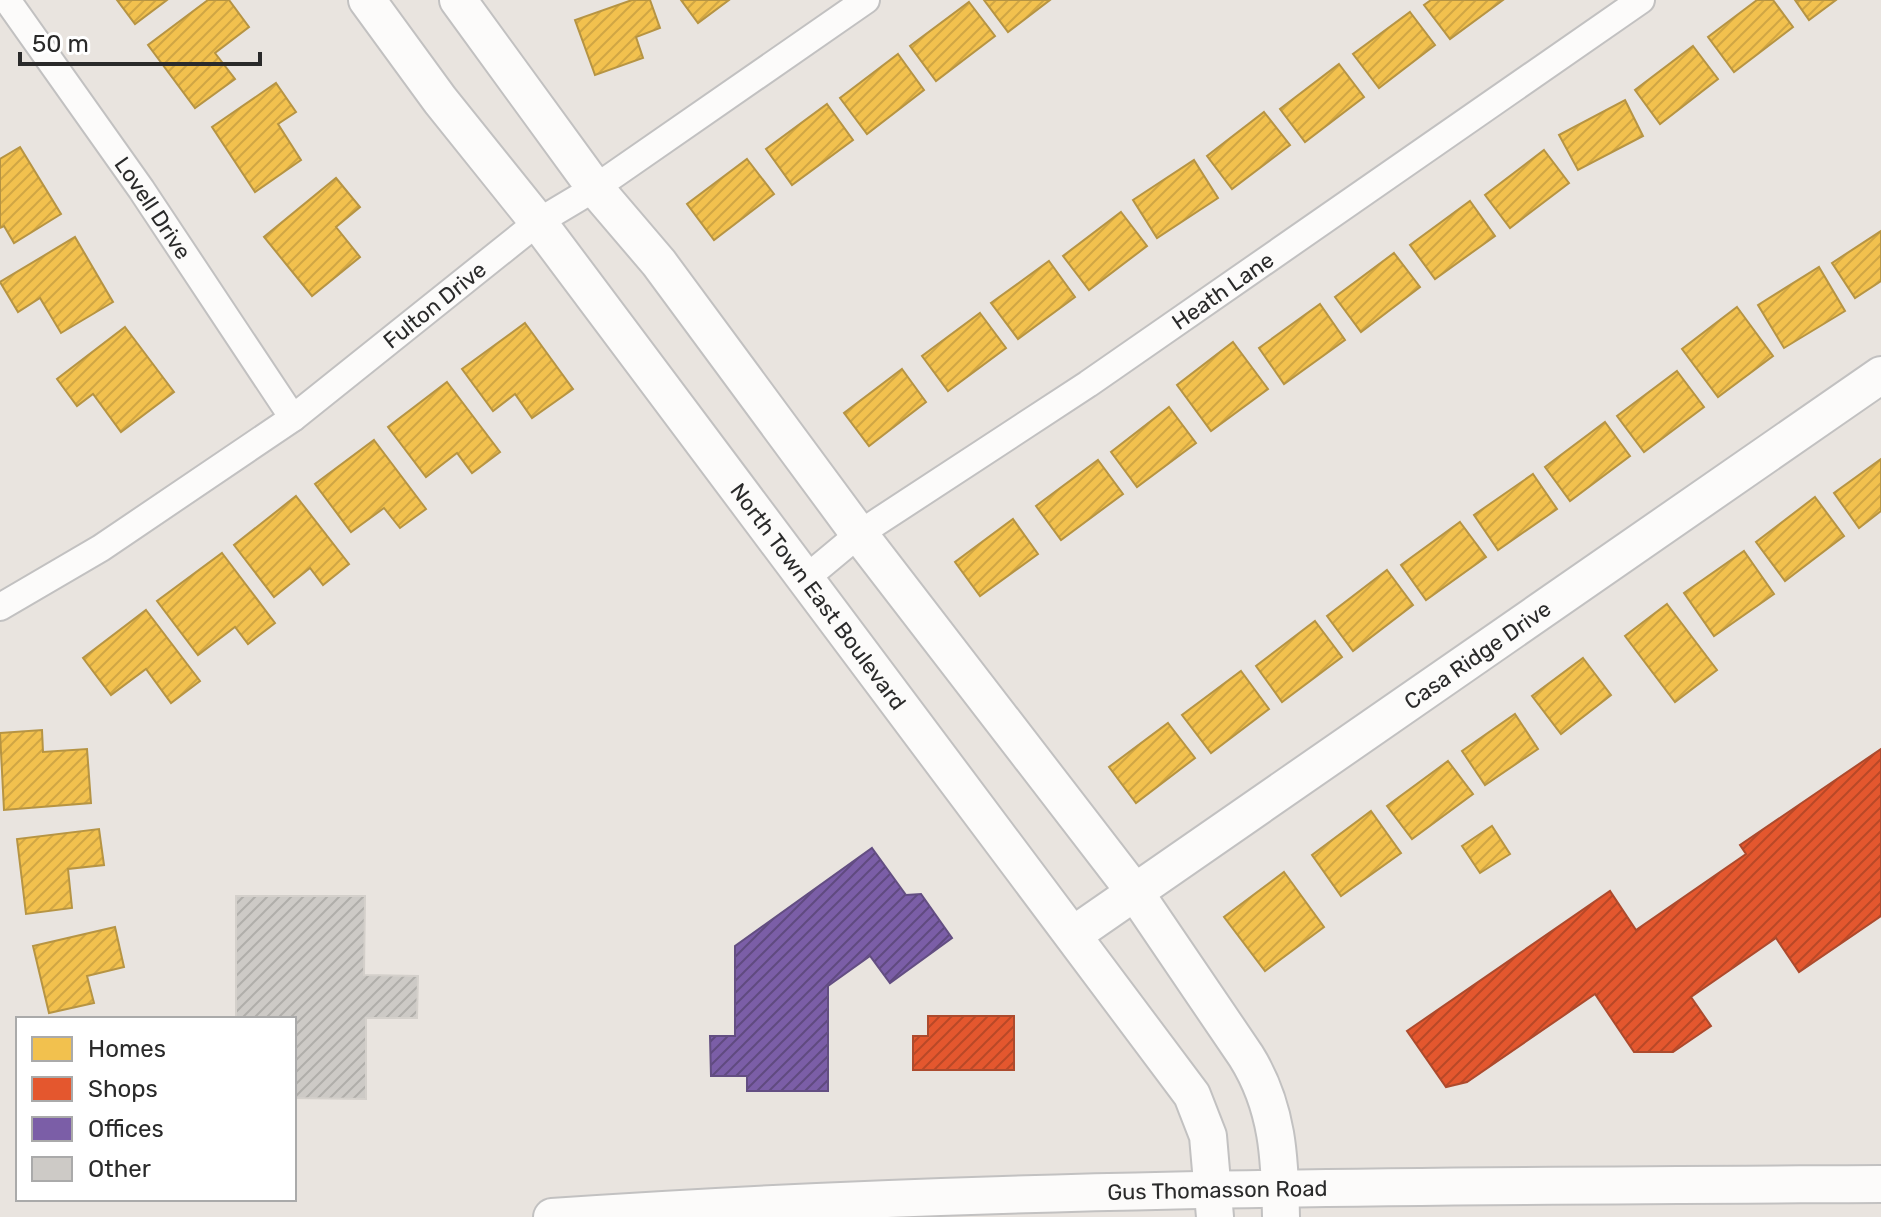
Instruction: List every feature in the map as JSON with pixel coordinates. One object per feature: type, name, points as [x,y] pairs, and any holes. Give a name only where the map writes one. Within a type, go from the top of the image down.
[{"type":"main road","name":"North Town East Boulevard","points":[[367,0],[440,100],[538,222],[1192,1095],[1208,1136],[1215,1202]]},
{"type":"main road","points":[[458,0],[595,188],[659,263],[859,534],[1134,891],[1260,1079],[1274,1118],[1281,1158],[1281,1202]]},
{"type":"main road","name":"Casa Ridge Drive","points":[[1073,935],[1881,375]]},
{"type":"main road","name":"Gus Thomasson Road","points":[[552,1217],[693,1212],[892,1196],[1281,1202],[1881,1184]]},
{"type":"street","name":"Lovell Drive","points":[[7,0],[141,189],[293,418]]},
{"type":"street","name":"Fulton Drive","points":[[0,607],[101,548],[293,418],[538,222],[595,188],[866,0]]},
{"type":"street","name":"Heath Lane","points":[[805,579],[859,534],[1088,384],[1641,0]]},
{"type":"building: Homes","points":[[117,0],[167,0],[135,24]]},
{"type":"building: Homes","points":[[208,0],[229,0],[249,27],[215,53],[235,79],[195,108],[148,45]]},
{"type":"building: Homes","points":[[632,0],[650,0],[660,28],[636,37],[643,58],[595,75],[575,20]]},
{"type":"building: Homes","points":[[681,0],[729,0],[698,23]]},
{"type":"building: Homes","points":[[984,0],[1050,0],[1008,32]]},
{"type":"building: Homes","points":[[1431,0],[1503,0],[1450,39],[1424,5]]},
{"type":"building: Homes","points":[[1757,0],[1773,0],[1793,27],[1734,72],[1708,37]]},
{"type":"building: Homes","points":[[1795,0],[1836,0],[1809,20]]},
{"type":"building: Homes","points":[[969,2],[995,36],[936,81],[910,46]]},
{"type":"building: Homes","points":[[1410,12],[1435,45],[1379,88],[1353,54]]},
{"type":"building: Homes","points":[[1693,46],[1718,79],[1660,124],[1635,90]]},
{"type":"building: Homes","points":[[898,54],[924,90],[867,134],[840,98]]},
{"type":"building: Homes","points":[[1339,64],[1364,97],[1305,142],[1280,109]]},
{"type":"building: Homes","points":[[276,83],[296,112],[278,124],[301,160],[255,192],[212,127]]},
{"type":"building: Homes","points":[[1625,100],[1643,136],[1578,170],[1559,135]]},
{"type":"building: Homes","points":[[827,104],[853,140],[792,185],[766,149]]},
{"type":"building: Homes","points":[[1264,112],[1290,145],[1232,189],[1207,156]]},
{"type":"building: Homes","points":[[20,147],[61,214],[14,243],[4,226],[0,228],[0,159]]},
{"type":"building: Homes","points":[[1544,150],[1569,183],[1510,228],[1485,195]]},
{"type":"building: Homes","points":[[747,159],[774,194],[714,240],[687,204]]},
{"type":"building: Homes","points":[[1194,160],[1218,198],[1157,238],[1133,200]]},
{"type":"building: Homes","points":[[336,178],[360,207],[336,227],[360,257],[312,296],[264,237]]},
{"type":"building: Homes","points":[[1470,201],[1495,236],[1435,279],[1410,245]]},
{"type":"building: Homes","points":[[1121,212],[1147,246],[1089,290],[1063,256]]},
{"type":"building: Homes","points":[[1881,231],[1881,281],[1855,298],[1832,263]]},
{"type":"building: Homes","points":[[75,237],[113,302],[61,333],[40,298],[18,312],[0,282]]},
{"type":"building: Homes","points":[[1394,253],[1420,287],[1361,332],[1335,297]]},
{"type":"building: Homes","points":[[1049,261],[1075,297],[1018,339],[991,303]]},
{"type":"building: Homes","points":[[1819,267],[1845,311],[1784,348],[1758,305]]},
{"type":"building: Homes","points":[[1320,304],[1345,340],[1284,384],[1259,348]]},
{"type":"building: Homes","points":[[1737,307],[1773,356],[1718,397],[1682,349]]},
{"type":"building: Homes","points":[[980,313],[1006,348],[948,391],[922,356]]},
{"type":"building: Homes","points":[[525,323],[573,389],[532,418],[515,394],[493,411],[462,369]]},
{"type":"building: Homes","points":[[125,327],[174,392],[121,432],[93,394],[77,406],[57,379]]},
{"type":"building: Homes","points":[[1233,342],[1268,389],[1211,431],[1177,385]]},
{"type":"building: Homes","points":[[902,369],[926,402],[869,446],[844,413]]},
{"type":"building: Homes","points":[[1677,371],[1704,407],[1644,452],[1617,416]]},
{"type":"building: Homes","points":[[447,382],[500,452],[472,473],[457,453],[426,477],[388,427]]},
{"type":"building: Homes","points":[[1169,407],[1196,443],[1137,487],[1111,452]]},
{"type":"building: Homes","points":[[1605,422],[1630,456],[1570,501],[1545,467]]},
{"type":"building: Homes","points":[[374,440],[426,509],[400,528],[384,508],[351,532],[315,484]]},
{"type":"building: Homes","points":[[1881,459],[1881,511],[1859,528],[1834,493]]},
{"type":"building: Homes","points":[[1098,460],[1123,494],[1061,540],[1036,506]]},
{"type":"building: Homes","points":[[1533,474],[1557,509],[1498,550],[1474,515]]},
{"type":"building: Homes","points":[[296,496],[349,564],[323,585],[310,568],[274,597],[234,545]]},
{"type":"building: Homes","points":[[1815,497],[1844,536],[1785,581],[1756,542]]},
{"type":"building: Homes","points":[[1013,519],[1038,554],[980,596],[955,562]]},
{"type":"building: Homes","points":[[1460,522],[1486,557],[1426,600],[1401,565]]},
{"type":"building: Homes","points":[[1744,551],[1774,594],[1714,636],[1684,593]]},
{"type":"building: Homes","points":[[222,553],[275,623],[248,644],[235,627],[198,655],[157,601]]},
{"type":"building: Homes","points":[[1387,570],[1413,605],[1353,651],[1327,616]]},
{"type":"building: Homes","points":[[1667,604],[1717,670],[1675,702],[1625,636]]},
{"type":"building: Homes","points":[[146,610],[200,681],[171,703],[146,669],[111,695],[83,658]]},
{"type":"building: Homes","points":[[1315,621],[1342,657],[1282,702],[1256,666]]},
{"type":"building: Homes","points":[[1583,658],[1611,695],[1561,734],[1532,696]]},
{"type":"building: Homes","points":[[1241,671],[1269,709],[1211,753],[1182,715]]},
{"type":"building: Homes","points":[[1515,714],[1538,749],[1485,785],[1462,751]]},
{"type":"building: Homes","points":[[1168,723],[1195,758],[1136,803],[1109,767]]},
{"type":"building: Homes","points":[[42,730],[43,752],[87,749],[91,803],[4,810],[0,733]]},
{"type":"building: Homes","points":[[1448,761],[1473,794],[1412,839],[1387,806]]},
{"type":"building: Homes","points":[[1371,811],[1401,853],[1341,896],[1312,855]]},
{"type":"building: Homes","points":[[1492,826],[1510,854],[1480,873],[1462,846]]},
{"type":"building: Homes","points":[[99,829],[104,865],[68,869],[72,908],[26,914],[17,839]]},
{"type":"building: Homes","points":[[1284,872],[1324,927],[1265,971],[1224,917]]},
{"type":"building: Homes","points":[[115,927],[124,967],[87,976],[94,1003],[49,1013],[33,946]]},
{"type":"building: Shops","points":[[1881,749],[1881,916],[1799,972],[1776,938],[1691,997],[1711,1026],[1673,1052],[1634,1052],[1595,994],[1467,1082],[1446,1087],[1407,1031],[1610,891],[1636,930],[1746,854],[1740,845]]},
{"type":"building: Shops","points":[[928,1016],[1014,1016],[1014,1070],[913,1070],[913,1036],[928,1036]]},
{"type":"building: Offices","points":[[872,848],[906,895],[921,894],[952,938],[890,983],[870,956],[828,986],[828,1091],[747,1091],[747,1076],[711,1076],[710,1036],[735,1036],[735,946]]},
{"type":"building: Other","points":[[236,896],[365,896],[364,975],[418,976],[417,1018],[366,1018],[366,1099],[296,1098],[296,1017],[236,1017]]}]
